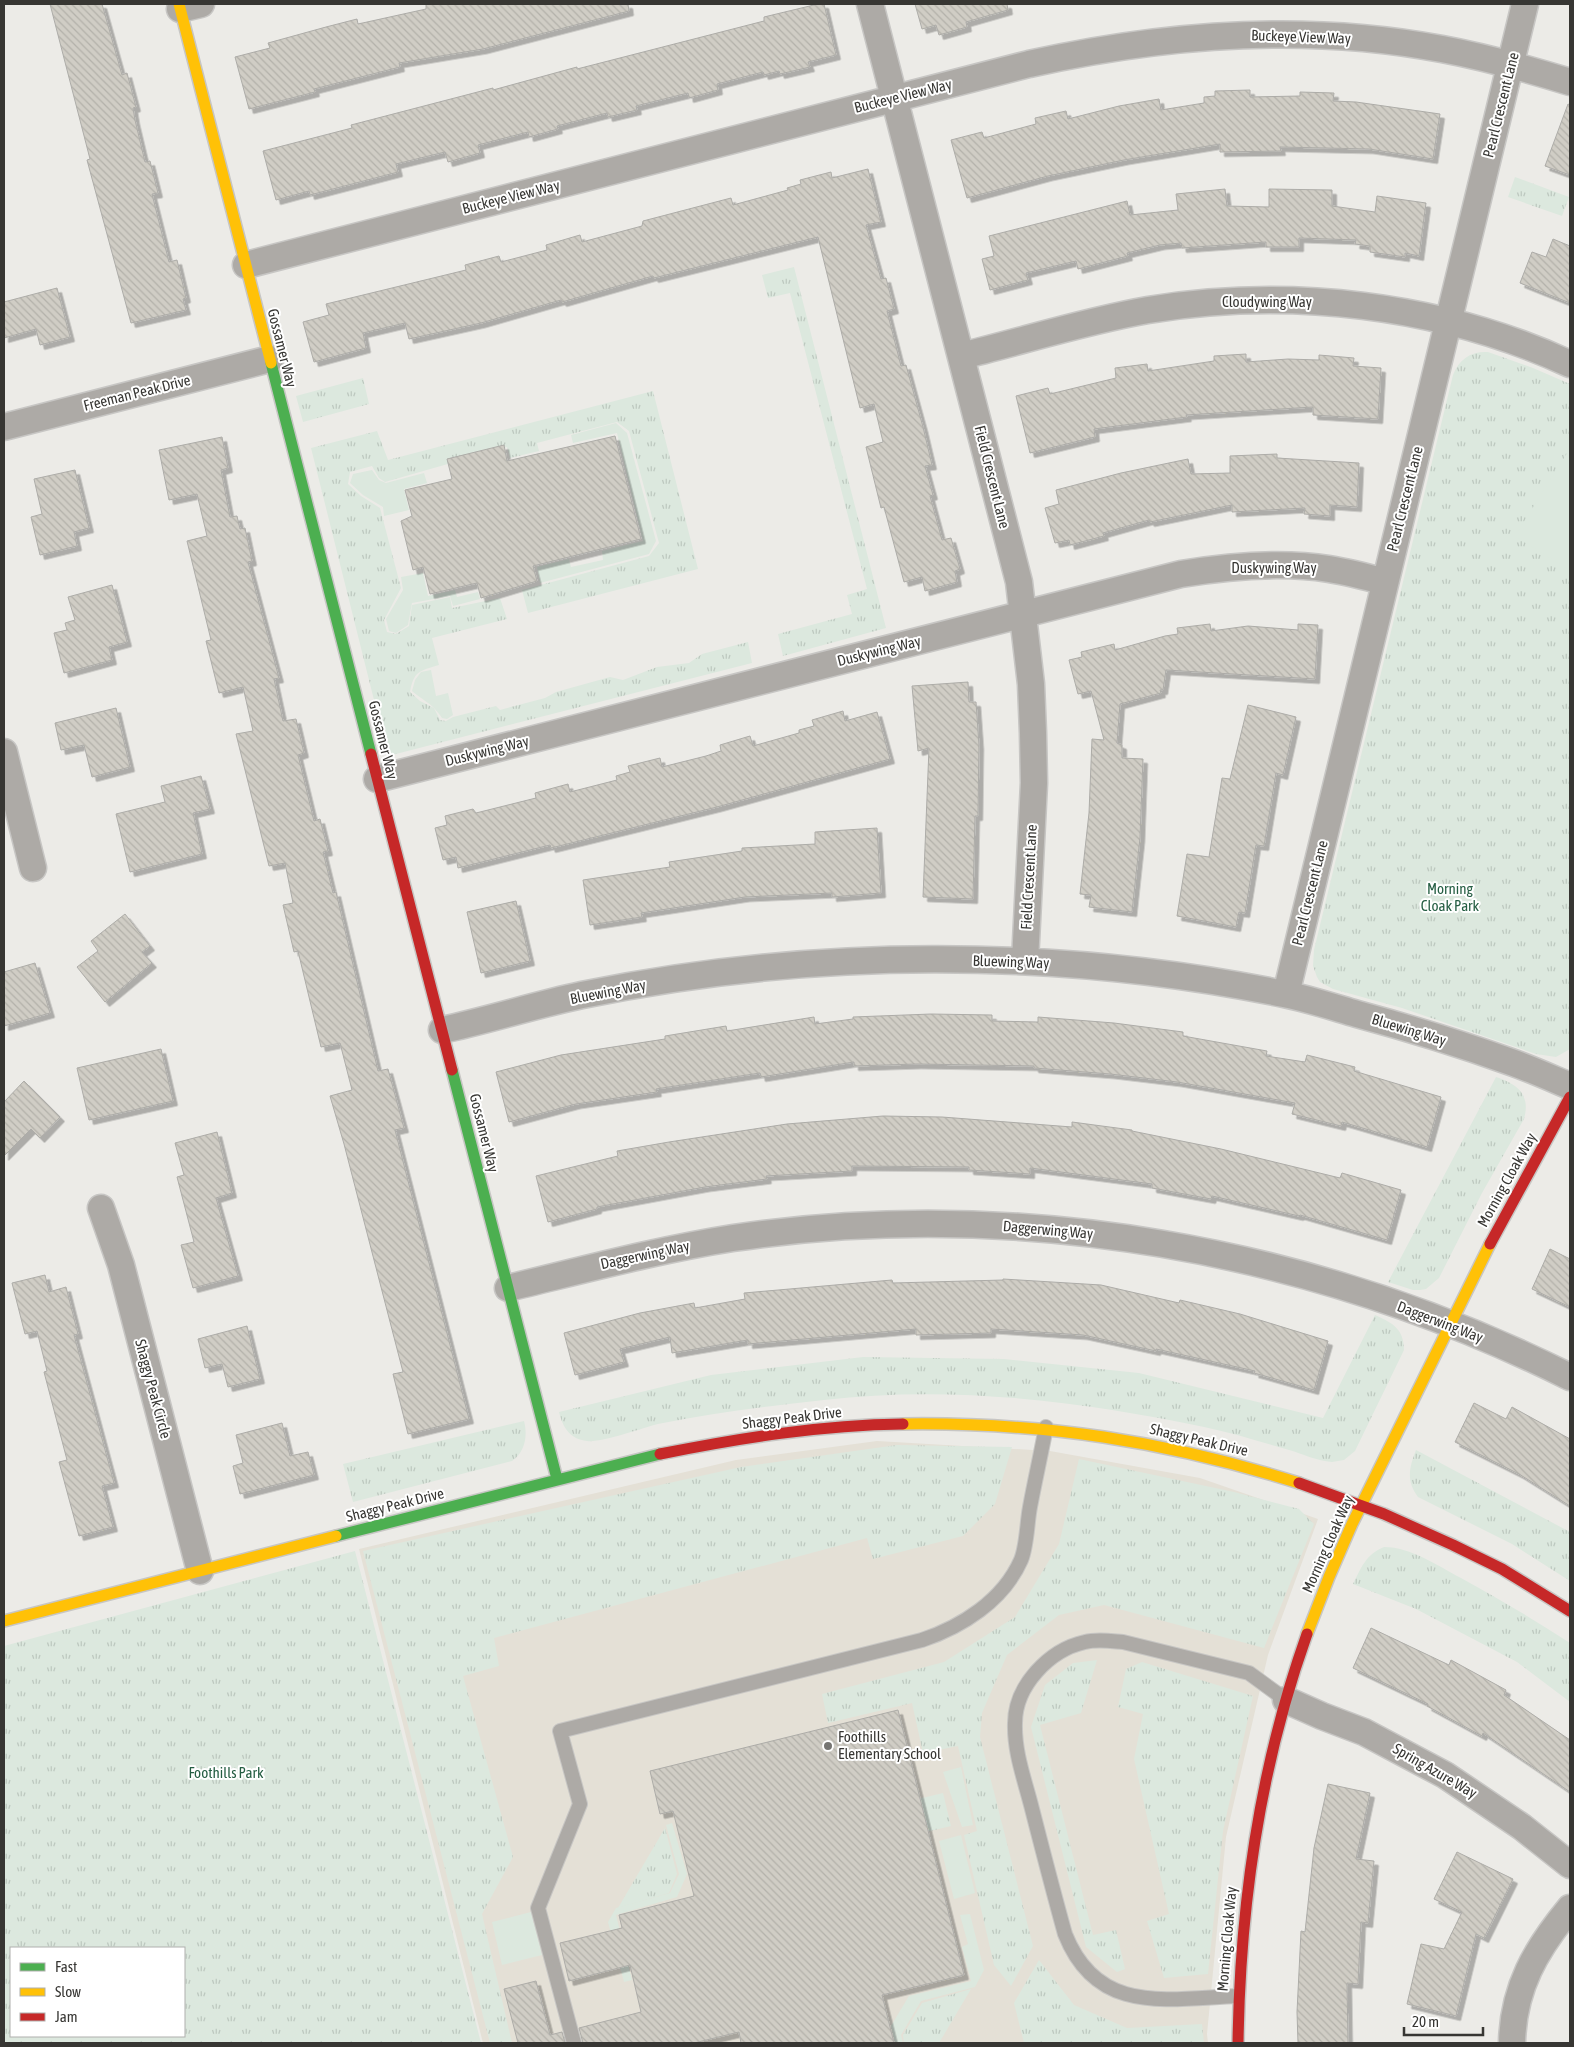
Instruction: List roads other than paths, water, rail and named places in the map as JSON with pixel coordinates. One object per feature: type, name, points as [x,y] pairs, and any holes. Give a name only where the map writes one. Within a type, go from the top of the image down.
[{"type":"street","name":"Field Crescent Lane","points":[[870,4],[1019,582],[1031,684],[1034,775],[1025,961]]},
{"type":"street","name":"Pearl Crescent Lane","points":[[1286,994],[1526,4]]},
{"type":"street","name":"Gossamer Way","points":[[187,5],[246,265],[557,1479]]},
{"type":"street","name":"Buckeye View Way","points":[[246,265],[1072,54],[1162,40],[1265,34],[1356,38],[1440,48],[1511,64],[1570,82]]},
{"type":"street","name":"Cloudywing Way","points":[[961,356],[1113,317],[1156,309],[1220,302],[1299,301],[1338,303],[1376,308],[1448,323],[1509,340],[1570,364]]},
{"type":"street","name":"Freeman Peak Drive","points":[[4,427],[270,359]]},
{"type":"street","name":"Duskywing Way","points":[[377,779],[1180,574],[1242,566],[1273,565],[1329,568],[1385,582]]},
{"type":"street","points":[[4,752],[34,868]]},
{"type":"street","name":"Bluewing Way","points":[[442,1030],[581,996],[737,972],[825,964],[923,959],[1025,961],[1109,968],[1286,994],[1400,1026],[1513,1062],[1570,1086]]},
{"type":"street","name":"Morning Cloak Way","points":[[1238,2043],[1237,1996],[1242,1928],[1250,1859],[1262,1791],[1286,1700],[1317,1606],[1342,1545],[1447,1324],[1508,1206],[1570,1097]]},
{"type":"street","name":"Shaggy Peak Circle","points":[[101,1208],[121,1265],[200,1571]]},
{"type":"street","name":"Daggerwing Way","points":[[508,1288],[627,1258],[735,1238],[860,1226],[926,1224],[996,1225],[1143,1240],[1221,1254],[1292,1271],[1353,1289],[1447,1324],[1537,1360],[1570,1377]]},
{"type":"street","name":"Shaggy Peak Drive","points":[[4,1621],[650,1456],[724,1441],[799,1431],[877,1424],[959,1423],[1046,1427],[1138,1441],[1228,1460],[1398,1519],[1509,1573],[1570,1611]]},
{"type":"street","name":"Spring Azure Way","points":[[1286,1700],[1364,1732],[1437,1770],[1522,1826],[1570,1865]]},
{"type":"street","points":[[1512,2043],[1517,2001],[1526,1973],[1539,1948],[1570,1908]]},
{"type":"lane","points":[[574,2043],[538,1908],[580,1804],[560,1730],[922,1640],[943,1633],[966,1620],[988,1603],[1004,1587],[1021,1559],[1046,1427]]},
{"type":"lane","points":[[1237,1996],[1160,1998],[1134,1997],[1119,1994],[1087,1972],[1077,1960],[1065,1934],[1015,1744],[1016,1710],[1020,1694],[1043,1666],[1068,1648],[1084,1642],[1101,1640],[1122,1642],[1249,1674],[1286,1700]]},
{"type":"place","name":"Foothills Elementary School","points":[[828,1746]]},
{"type":"park label","name":"Morning Cloak Park","points":[[1450,898]]},
{"type":"park label","name":"Foothills Park","points":[[226,1773]]}]
